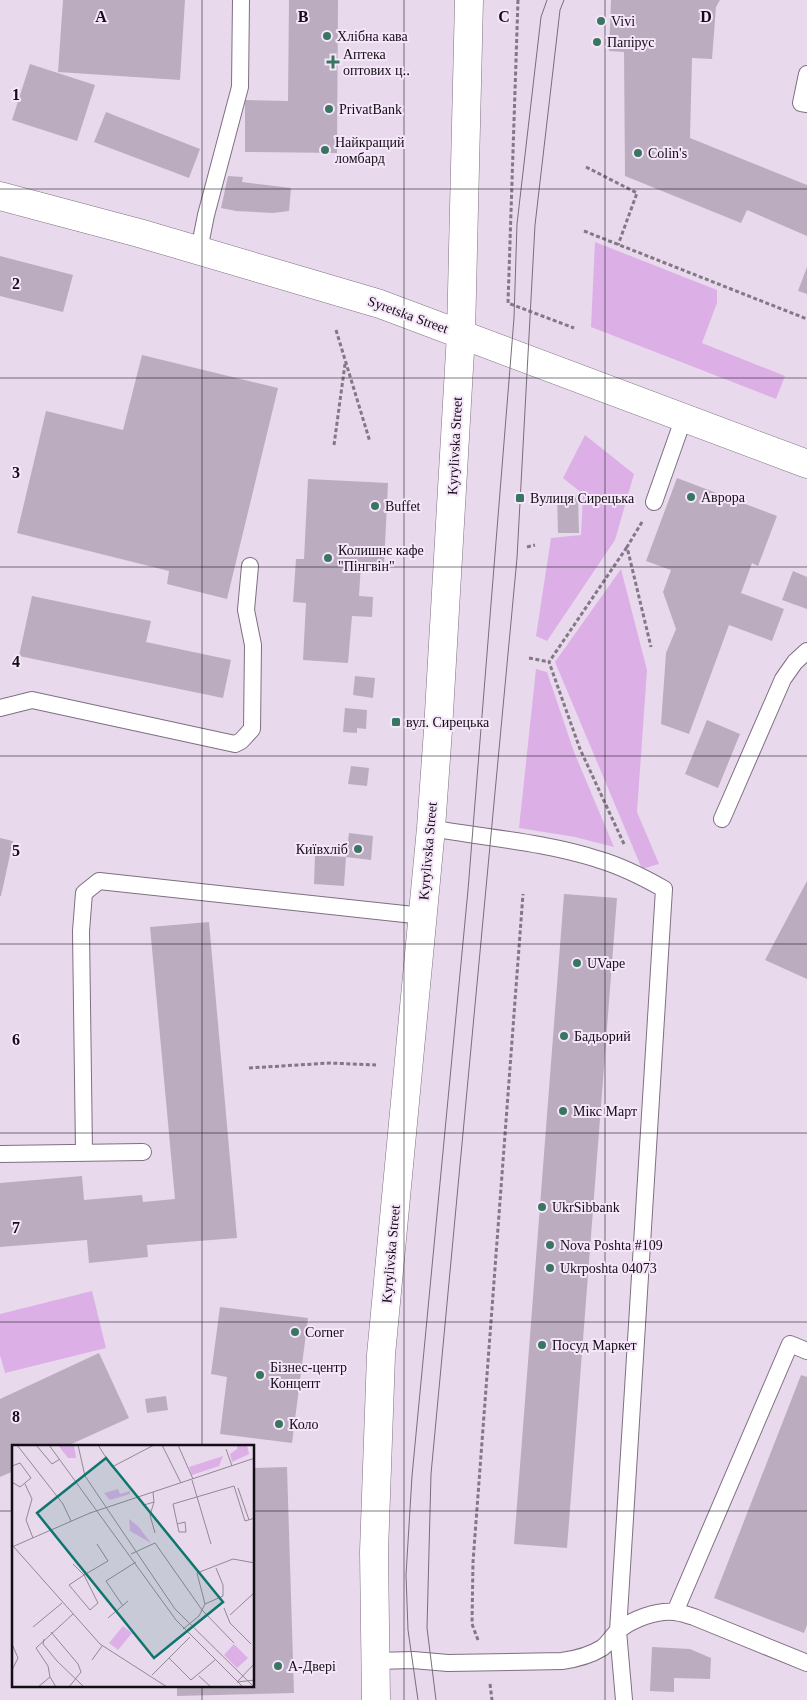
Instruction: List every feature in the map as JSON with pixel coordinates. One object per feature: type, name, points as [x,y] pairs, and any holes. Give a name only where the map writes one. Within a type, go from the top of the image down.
[{"type":"main road","name":"Kyrylivska Street","points":[[376,1700],[374,1552],[381,1355],[431,828],[461,334],[469,0]]},
{"type":"main road","name":"Syretska Street","points":[[0,196],[199,250],[380,304],[807,464]]},
{"type":"lane","points":[[199,250],[206,216],[240,87],[241,0]]},
{"type":"lane","points":[[807,74],[801,103],[807,104]]},
{"type":"lane","points":[[654,502],[684,417]]},
{"type":"lane","points":[[0,708],[32,700],[235,744],[252,729],[253,645],[246,610],[250,566]]},
{"type":"lane","points":[[722,819],[783,679],[795,662],[807,650]]},
{"type":"lane","points":[[431,828],[570,851],[598,859],[664,888],[618,1631],[624,1700]]},
{"type":"lane","points":[[84,1152],[81,931],[84,893],[99,881],[423,916]]},
{"type":"lane","points":[[0,1154],[143,1152]]},
{"type":"lane","points":[[675,1612],[790,1344],[807,1351]]},
{"type":"lane","points":[[376,1661],[412,1660],[448,1663],[562,1661],[581,1658],[604,1646],[618,1631],[633,1621],[654,1614],[675,1612],[694,1617],[807,1663]]},
{"type":"path","points":[[518,0],[508,303],[574,328]]},
{"type":"path","points":[[586,167],[637,193],[618,245]]},
{"type":"path","points":[[584,231],[807,319]]},
{"type":"path","points":[[336,330],[370,442]]},
{"type":"path","points":[[334,446],[345,362]]},
{"type":"path","points":[[548,662],[627,547],[654,502]]},
{"type":"path","points":[[527,547],[535,545]]},
{"type":"path","points":[[627,547],[651,647]]},
{"type":"path","points":[[529,658],[548,662]]},
{"type":"path","points":[[548,662],[580,749],[638,875]]},
{"type":"path","points":[[487,1662],[472,1624],[473,1562],[523,894]]},
{"type":"path","points":[[249,1068],[330,1064],[376,1065]]},
{"type":"shaded area","points":[[595,242],[717,290],[717,303],[702,343],[785,376],[776,399],[591,327]]},
{"type":"shaded area","points":[[585,435],[634,474],[615,540],[547,641],[536,636],[551,538],[581,535],[583,494],[563,478]]},
{"type":"shaded area","points":[[621,569],[647,670],[637,812],[659,864],[642,869],[555,662]]},
{"type":"shaded area","points":[[536,669],[547,672],[574,752],[614,847],[575,837],[519,828]]},
{"type":"shaded area","points":[[92,1291],[106,1348],[5,1373],[0,1355],[0,1314]]},
{"type":"building","points":[[63,0],[185,0],[180,80],[58,72]]},
{"type":"building","points":[[289,0],[338,0],[337,153],[245,152],[245,100],[288,101]]},
{"type":"building","points":[[611,0],[720,0],[716,7],[712,59],[692,58],[690,138],[807,185],[807,236],[747,210],[741,223],[625,176],[624,52],[609,51]]},
{"type":"building","points":[[30,64],[95,85],[77,141],[12,120]]},
{"type":"building","points":[[106,112],[200,149],[189,178],[94,142]]},
{"type":"building","points":[[228,176],[243,177],[242,182],[291,188],[289,211],[273,213],[236,211],[221,208]]},
{"type":"building","points":[[0,256],[73,275],[63,312],[0,296]]},
{"type":"building","points":[[807,267],[807,294],[798,291]]},
{"type":"building","points":[[142,355],[278,388],[227,599],[167,584],[169,571],[17,533],[46,411],[123,430]]},
{"type":"building","points":[[677,478],[777,516],[758,566],[752,563],[741,593],[784,609],[772,641],[729,625],[689,734],[661,724],[666,653],[676,629],[663,592],[671,570],[646,561]]},
{"type":"building","points":[[308,479],[388,483],[384,565],[361,564],[359,596],[373,597],[372,617],[352,616],[348,663],[303,660],[306,603],[293,602],[296,559],[304,559]]},
{"type":"building","points":[[557,495],[578,495],[579,533],[558,533]]},
{"type":"building","points":[[793,571],[807,577],[807,609],[782,600]]},
{"type":"building","points":[[32,596],[151,621],[146,642],[231,660],[223,698],[19,656]]},
{"type":"building","points":[[355,676],[375,678],[373,698],[353,695]]},
{"type":"building","points":[[345,708],[367,710],[366,729],[357,728],[357,733],[343,732]]},
{"type":"building","points":[[707,720],[740,734],[718,788],[685,774]]},
{"type":"building","points":[[351,766],[369,768],[367,786],[348,784]]},
{"type":"building","points":[[349,833],[373,836],[371,860],[346,857]]},
{"type":"building","points":[[0,838],[13,841],[1,896],[0,896]]},
{"type":"building","points":[[315,855],[346,857],[344,886],[314,884]]},
{"type":"building","points":[[807,881],[807,979],[765,960]]},
{"type":"building","points":[[564,894],[617,898],[567,1548],[514,1544]]},
{"type":"building","points":[[209,922],[237,1238],[147,1245],[148,1257],[89,1263],[87,1240],[0,1247],[0,1183],[82,1176],[84,1200],[142,1195],[143,1202],[175,1199],[150,927]]},
{"type":"building","name":"Бізнес-центр Концепт","points":[[220,1307],[308,1318],[292,1443],[220,1434],[227,1377],[211,1374]]},
{"type":"building","points":[[99,1353],[129,1418],[69,1445],[12,1445],[12,1472],[0,1477],[0,1399]]},
{"type":"building","points":[[801,1375],[807,1377],[807,1625],[804,1633],[714,1598]]},
{"type":"building","points":[[166,1396],[168,1410],[147,1413],[145,1399]]},
{"type":"building","points":[[287,1467],[294,1693],[177,1696],[177,1688],[255,1688],[255,1468]]},
{"type":"building","points":[[652,1647],[690,1649],[711,1658],[710,1679],[674,1678],[674,1692],[650,1691]]},
{"type":"tram line","points":[[418,1700],[408,1630],[406,1575],[412,1476],[468,890],[514,318],[517,224],[541,17],[547,0]]},
{"type":"tram line","points":[[436,1700],[427,1628],[431,1474],[517,558],[535,225],[560,10],[564,0]]},
{"type":"place","name":"Vivi","points":[[601,21]]},
{"type":"place","name":"Хлібна кава","points":[[327,36]]},
{"type":"place","name":"Папірус","points":[[597,42]]},
{"type":"place","name":"Аптека оптових ц‥","points":[[333,62]]},
{"type":"place","name":"PrivatBank","points":[[329,109]]},
{"type":"place","name":"Найкращий ломбард","points":[[325,150]]},
{"type":"place","name":"Colin's","points":[[638,153]]},
{"type":"place","name":"Аврора","points":[[691,497]]},
{"type":"place","name":"Вулиця Сирецька","points":[[520,498]]},
{"type":"place","name":"Buffet","points":[[375,506]]},
{"type":"place","name":"Колишнє кафе \"Пінгвін\"","points":[[328,558]]},
{"type":"place","name":"вул. Сирецька","points":[[396,722]]},
{"type":"place","name":"Київхліб","points":[[358,849]]},
{"type":"place","name":"UVape","points":[[577,963]]},
{"type":"place","name":"Бадьорий","points":[[564,1036]]},
{"type":"place","name":"Мікс Март","points":[[563,1111]]},
{"type":"place","name":"UkrSibbank","points":[[542,1207]]},
{"type":"place","name":"Nova Poshta #109","points":[[550,1245]]},
{"type":"place","name":"Ukrposhta 04073","points":[[550,1268]]},
{"type":"place","name":"Corner","points":[[295,1332]]},
{"type":"place","name":"Посуд Маркет","points":[[542,1345]]},
{"type":"place","name":"Бізнес-центр Концепт","points":[[260,1375]]},
{"type":"place","name":"Коло","points":[[279,1424]]},
{"type":"place","name":"А-Двері","points":[[278,1666]]}]
